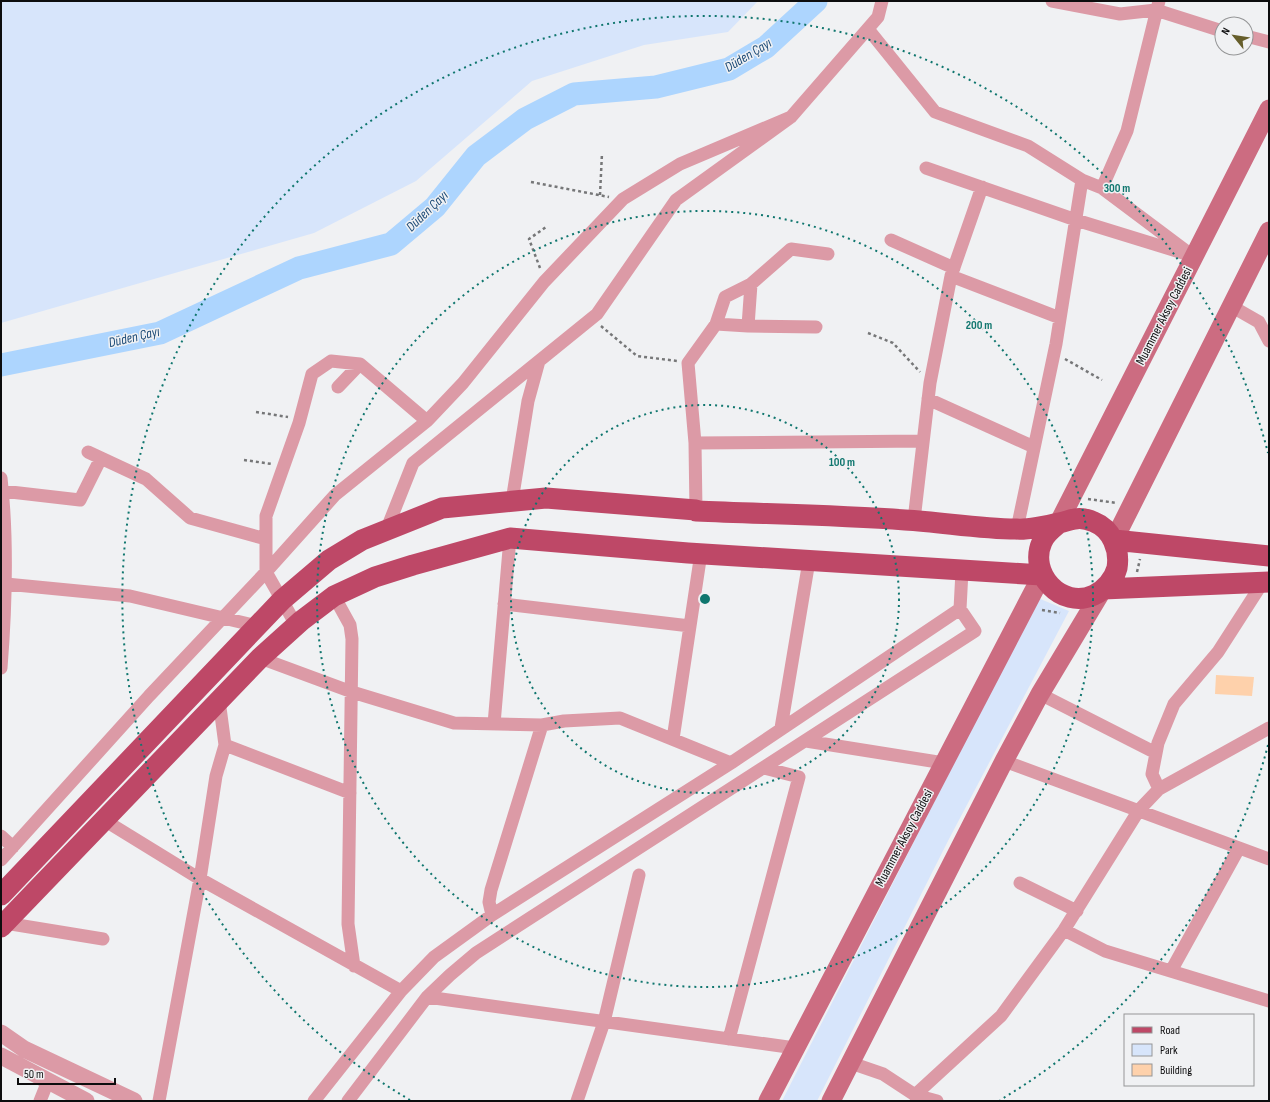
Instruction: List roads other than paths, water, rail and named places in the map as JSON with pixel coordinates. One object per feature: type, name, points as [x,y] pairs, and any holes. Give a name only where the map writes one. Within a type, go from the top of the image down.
[{"type":"main road","name":"Muammer Aksoy Caddesi","points":[[1058,524],[1192,256],[1269,109]]},
{"type":"main road","points":[[1114,540],[1269,231]]},
{"type":"main road","points":[[1,895],[282,600],[329,560],[362,540],[442,508],[546,498],[696,511],[914,520],[1017,530],[1058,524],[1070,519],[1083,518],[1096,522],[1106,530],[1114,540],[1118,556],[1116,572],[1111,581],[1103,589],[1040,694],[1004,761],[831,1101]]},
{"type":"main road","points":[[1058,524],[1049,531],[1042,541],[1039,552],[1039,564],[1042,576],[1049,585],[1058,593],[1069,597],[1081,598],[1093,595],[1103,589],[1266,582]]},
{"type":"main road","points":[[3,925],[260,658],[296,625],[334,596],[375,577],[510,538],[809,561],[1042,576]]},
{"type":"main road","points":[[1114,540],[1269,556]]},
{"type":"main road","name":"Muammer Aksoy Caddesi","points":[[768,1101],[1042,576]]},
{"type":"street","points":[[386,530],[413,463],[597,314],[676,200],[791,117],[878,17],[882,1]]},
{"type":"street","points":[[1052,1],[1120,14],[1158,6],[1214,28]]},
{"type":"street","points":[[1102,188],[1127,131],[1158,6]]},
{"type":"street","points":[[868,28],[935,112],[1028,146],[1082,180],[1102,188],[1192,256]]},
{"type":"street","points":[[1254,38],[1269,42]]},
{"type":"street","points":[[1,860],[149,696],[336,495],[427,421],[463,383],[544,282],[623,199],[680,164],[791,117]]},
{"type":"street","points":[[926,168],[1076,220],[1192,256]]},
{"type":"street","points":[[1017,530],[1054,353],[1082,180]]},
{"type":"street","points":[[914,520],[930,383],[952,272],[982,187]]},
{"type":"street","points":[[891,240],[952,272],[1060,318]]},
{"type":"street","points":[[696,510],[695,443],[688,363],[716,324],[725,297],[751,284],[791,249],[828,254]]},
{"type":"street","points":[[748,326],[751,284]]},
{"type":"street","points":[[1231,306],[1259,322],[1269,341]]},
{"type":"street","points":[[716,324],[816,327]]},
{"type":"street","points":[[296,625],[266,572],[266,516],[300,418],[312,374],[331,361],[360,364],[427,421]]},
{"type":"street","points":[[512,501],[528,401],[539,361]]},
{"type":"street","points":[[338,387],[360,364]]},
{"type":"street","points":[[928,399],[1034,447]]},
{"type":"street","points":[[695,443],[923,441]]},
{"type":"street","points":[[88,452],[146,480],[190,518],[266,539]]},
{"type":"street","points":[[1,668],[6,613],[6,584],[3,549],[5,513],[2,485],[80,500],[101,458]]},
{"type":"street","points":[[494,724],[510,538]]},
{"type":"street","points":[[673,739],[701,553]]},
{"type":"street","points":[[781,728],[809,561]]},
{"type":"street","points":[[348,1101],[427,998],[450,975],[476,953],[975,631],[960,609],[962,571]]},
{"type":"street","points":[[1159,789],[1152,774],[1158,743],[1174,704],[1218,652],[1266,582]]},
{"type":"street","points":[[6,584],[130,596],[257,626]]},
{"type":"street","points":[[334,596],[350,625],[352,639],[348,924],[354,966]]},
{"type":"street","points":[[504,604],[690,626]]},
{"type":"street","points":[[314,1101],[401,991],[434,957],[492,915],[731,763],[960,609]]},
{"type":"street","points":[[260,658],[352,692],[454,722],[542,725],[564,721],[620,718],[731,763]]},
{"type":"street","points":[[1040,694],[1156,753]]},
{"type":"street","points":[[159,1101],[200,879],[216,776],[225,745],[219,700]]},
{"type":"street","points":[[492,915],[490,902],[491,890],[542,725]]},
{"type":"street","points":[[916,1098],[1001,1016],[1077,911],[1139,810],[1159,789],[1269,728]]},
{"type":"street","points":[[806,741],[944,763]]},
{"type":"street","points":[[225,745],[350,793]]},
{"type":"street","points":[[1004,761],[1269,859]]},
{"type":"street","points":[[729,1039],[799,777],[764,768]]},
{"type":"street","points":[[104,820],[200,879],[401,991]]},
{"type":"street","points":[[1,836],[13,847]]},
{"type":"street","points":[[1171,971],[1239,848]]},
{"type":"street","points":[[577,1101],[604,1022],[640,876]]},
{"type":"street","points":[[1020,883],[1077,911]]},
{"type":"street","points":[[3,925],[103,939]]},
{"type":"street","points":[[1064,930],[1105,951],[1269,1001]]},
{"type":"street","points":[[427,998],[795,1048]]},
{"type":"street","points":[[1,1033],[24,1049],[134,1101]]},
{"type":"street","points":[[1,1056],[86,1101]]},
{"type":"street","points":[[851,1063],[883,1074],[916,1098],[937,1101]]},
{"type":"street","points":[[40,1101],[48,1081]]},
{"type":"waterway","name":"Düden Çayı","points":[[1,365],[160,333],[299,268],[391,244],[435,207],[476,156],[525,119],[574,94],[656,87],[729,69],[766,47],[816,1]]}]
